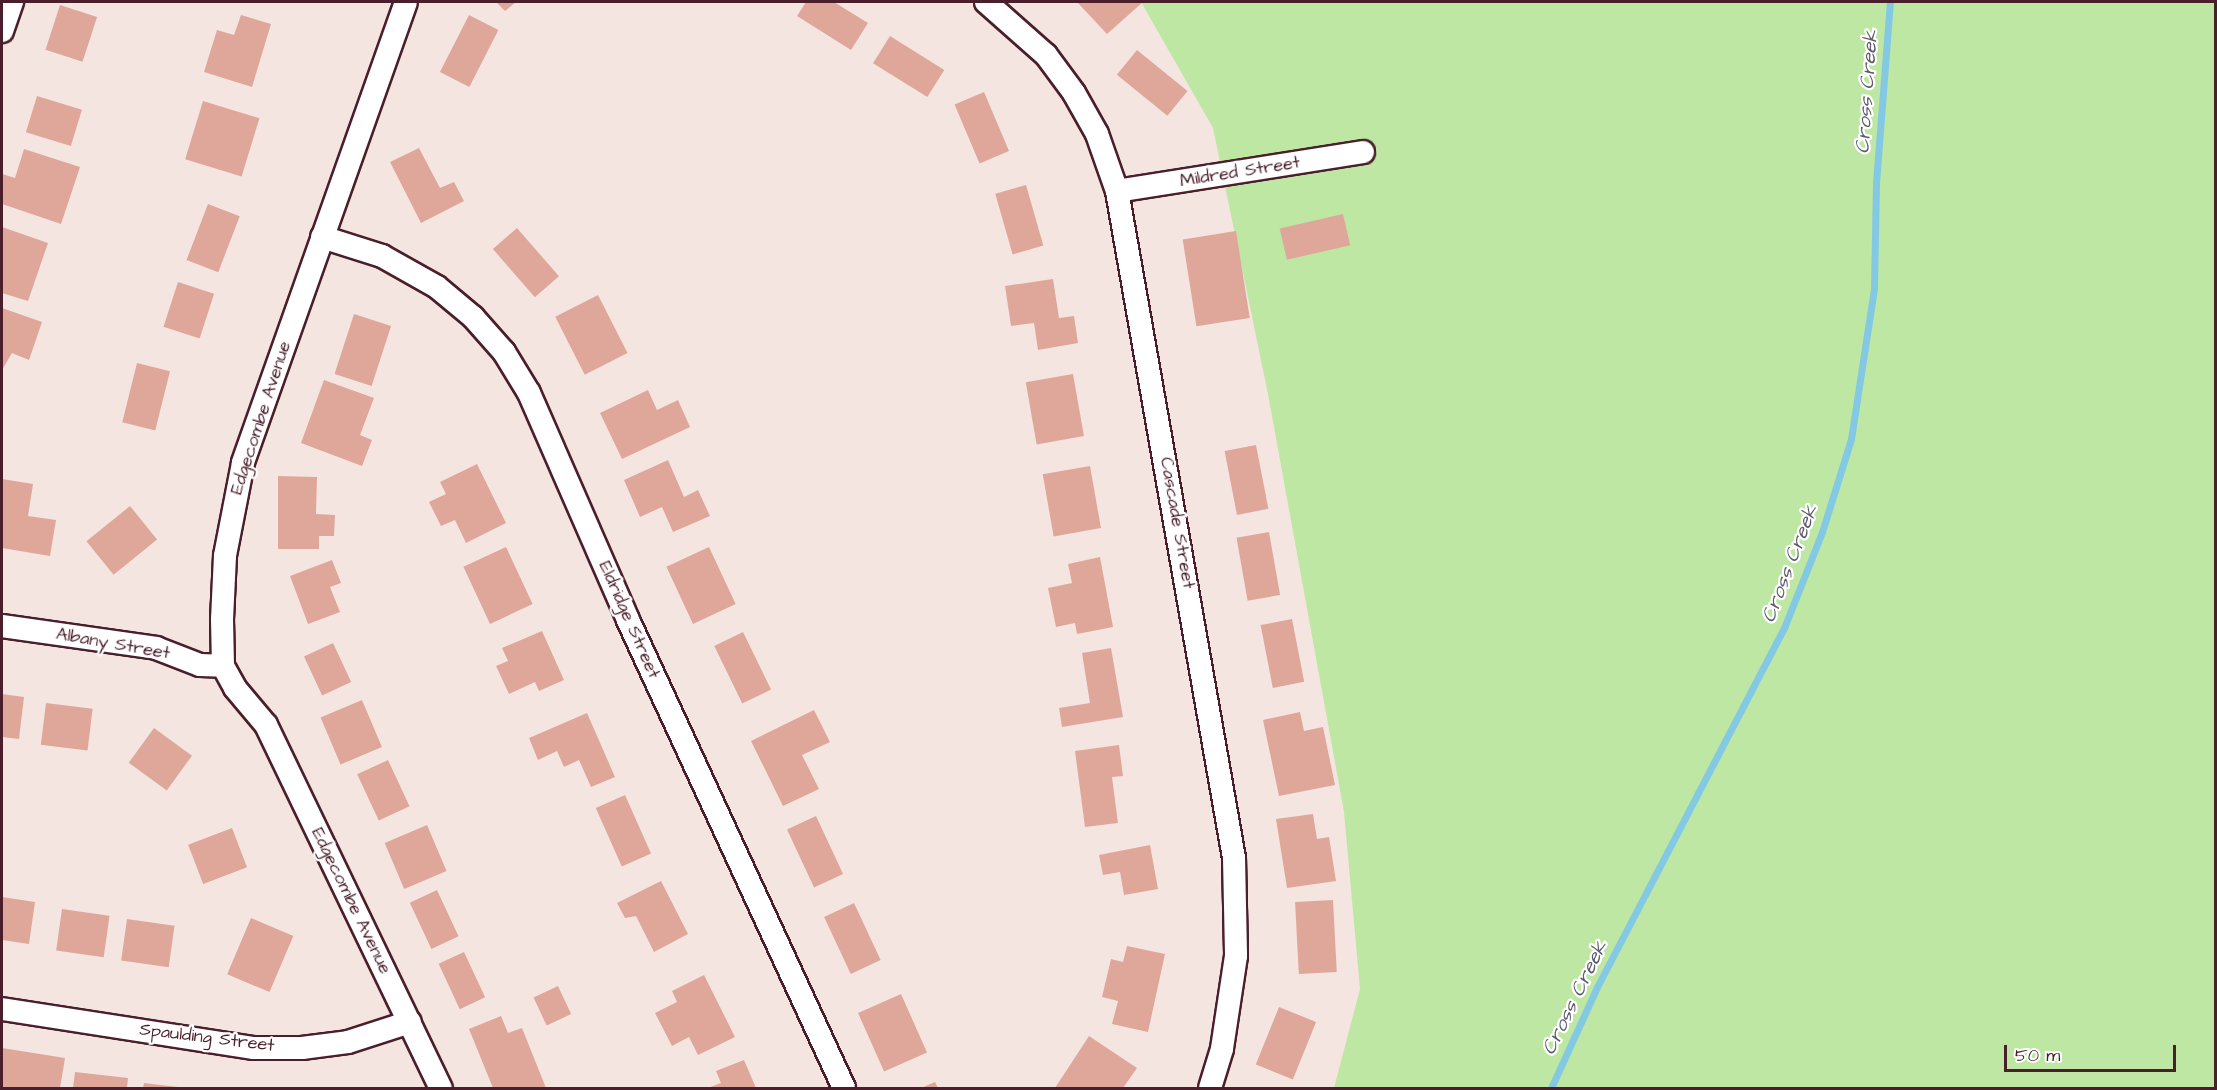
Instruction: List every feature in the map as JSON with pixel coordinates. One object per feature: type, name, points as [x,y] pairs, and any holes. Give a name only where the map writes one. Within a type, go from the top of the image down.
[{"type":"street","points":[[2,31],[12,2]]},
{"type":"street","name":"Edgecombe Avenue","points":[[406,2],[322,237],[235,494],[225,556],[223,666],[235,688],[266,725],[441,1089]]},
{"type":"street","name":"Cascade Street","points":[[986,2],[1046,55],[1074,93],[1097,134],[1117,191],[1234,858],[1236,956],[1222,1049],[1210,1089]]},
{"type":"street","name":"Mildred Street","points":[[1117,191],[1363,153]]},
{"type":"street","name":"Eldridge Street","points":[[322,237],[382,256],[437,286],[473,317],[517,372],[844,1089]]},
{"type":"street","name":"Albany Street","points":[[2,626],[156,648],[200,665],[223,666]]},
{"type":"street","name":"Spaulding Street","points":[[2,1009],[254,1048],[302,1048],[348,1042],[410,1022]]},
{"type":"green space","points":[[1141,2],[2215,2],[2215,1088],[1334,1088],[1360,989],[1344,812],[1268,394],[1213,128]]},
{"type":"building","points":[[496,2],[516,2],[505,11]]},
{"type":"building","points":[[806,2],[834,2],[868,23],[851,50],[797,16]]},
{"type":"building","points":[[1077,2],[1143,2],[1107,34]]},
{"type":"building","points":[[60,5],[97,17],[83,62],[45,50]]},
{"type":"building","points":[[241,15],[271,24],[252,87],[204,72],[217,30],[234,35]]},
{"type":"building","points":[[469,15],[498,30],[469,87],[440,72]]},
{"type":"building","points":[[890,36],[944,70],[927,97],[873,63]]},
{"type":"building","points":[[1137,50],[1188,91],[1167,116],[1117,75]]},
{"type":"building","points":[[984,92],[1009,151],[980,163],[955,105]]},
{"type":"building","points":[[37,96],[82,110],[71,146],[26,132]]},
{"type":"building","points":[[203,101],[259,118],[242,177],[185,159]]},
{"type":"building","points":[[419,148],[440,188],[454,182],[464,201],[421,223],[390,162]]},
{"type":"building","points":[[24,149],[80,167],[61,224],[2,204],[2,174],[15,178]]},
{"type":"building","points":[[1026,185],[1043,246],[1013,254],[995,194]]},
{"type":"building","points":[[208,204],[240,216],[218,272],[186,260]]},
{"type":"building","points":[[1343,214],[1350,245],[1287,260],[1280,229]]},
{"type":"building","points":[[2,227],[48,243],[28,301],[2,293]]},
{"type":"building","points":[[517,228],[559,276],[535,297],[493,249]]},
{"type":"building","points":[[1236,231],[1250,318],[1196,326],[1183,239]]},
{"type":"building","points":[[1053,279],[1059,318],[1074,316],[1078,343],[1038,350],[1034,323],[1011,326],[1005,286]]},
{"type":"building","points":[[178,282],[214,294],[200,338],[163,327]]},
{"type":"building","points":[[598,295],[628,353],[585,375],[555,317]]},
{"type":"building","points":[[2,308],[42,322],[29,360],[12,353],[2,370]]},
{"type":"building","points":[[354,314],[391,326],[372,386],[335,374]]},
{"type":"building","points":[[137,363],[170,371],[155,430],[122,422]]},
{"type":"building","points":[[1073,374],[1084,436],[1037,444],[1026,382]]},
{"type":"building","points":[[324,380],[374,398],[360,435],[372,440],[362,466],[301,443]]},
{"type":"building","points":[[648,390],[657,410],[678,400],[690,427],[622,459],[600,413]]},
{"type":"building","points":[[1256,445],[1268,509],[1237,515],[1225,451]]},
{"type":"building","points":[[668,460],[684,497],[698,490],[710,516],[673,532],[662,507],[640,517],[624,480]]},
{"type":"building","points":[[477,464],[506,523],[466,543],[455,520],[441,526],[429,502],[446,494],[440,482]]},
{"type":"building","points":[[1090,466],[1101,528],[1054,536],[1043,474]]},
{"type":"building","points":[[278,476],[317,477],[316,514],[335,515],[334,536],[319,536],[319,549],[278,549]]},
{"type":"building","points":[[2,479],[33,484],[28,516],[56,520],[50,556],[2,548]]},
{"type":"building","points":[[130,506],[157,539],[114,575],[86,541]]},
{"type":"building","points":[[1269,532],[1280,595],[1248,601],[1237,538]]},
{"type":"building","points":[[506,547],[533,604],[490,624],[463,567]]},
{"type":"building","points":[[709,547],[736,604],[693,624],[666,567]]},
{"type":"building","points":[[1100,557],[1113,627],[1077,634],[1075,623],[1056,627],[1048,588],[1072,583],[1068,564]]},
{"type":"building","points":[[332,560],[341,583],[330,587],[340,612],[308,624],[290,576]]},
{"type":"building","points":[[1292,619],[1304,682],[1273,688],[1261,625]]},
{"type":"building","points":[[542,631],[564,680],[539,691],[535,682],[509,694],[496,666],[508,661],[502,648]]},
{"type":"building","points":[[743,632],[771,690],[742,704],[714,646]]},
{"type":"building","points":[[333,643],[351,682],[322,695],[304,657]]},
{"type":"building","points":[[1111,648],[1123,717],[1062,727],[1059,708],[1090,703],[1082,653]]},
{"type":"building","points":[[2,694],[24,697],[19,739],[2,737]]},
{"type":"building","points":[[362,700],[382,747],[341,765],[321,718]]},
{"type":"building","points":[[46,703],[93,709],[88,750],[41,745]]},
{"type":"building","points":[[814,710],[830,742],[802,755],[819,789],[783,806],[751,741]]},
{"type":"building","points":[[1300,712],[1304,731],[1323,727],[1335,785],[1279,796],[1263,720]]},
{"type":"building","points":[[587,713],[615,777],[591,787],[579,760],[564,767],[557,751],[538,760],[529,738]]},
{"type":"building","points":[[154,728],[192,756],[167,790],[129,763]]},
{"type":"building","points":[[1119,745],[1123,776],[1112,777],[1118,823],[1085,827],[1075,751]]},
{"type":"building","points":[[388,760],[410,806],[379,821],[357,774]]},
{"type":"building","points":[[625,795],[651,853],[622,866],[596,808]]},
{"type":"building","points":[[1313,814],[1317,839],[1329,837],[1336,881],[1287,888],[1276,819]]},
{"type":"building","points":[[816,816],[843,874],[814,888],[787,830]]},
{"type":"building","points":[[427,825],[447,871],[404,889],[385,843]]},
{"type":"building","points":[[232,828],[247,867],[203,884],[188,845]]},
{"type":"building","points":[[1150,845],[1158,889],[1124,895],[1120,872],[1103,875],[1099,855]]},
{"type":"building","points":[[661,881],[688,934],[654,952],[636,916],[625,918],[617,903]]},
{"type":"building","points":[[437,890],[459,936],[431,949],[410,903]]},
{"type":"building","points":[[2,897],[35,902],[29,944],[2,940]]},
{"type":"building","points":[[1333,900],[1337,972],[1299,974],[1295,902]]},
{"type":"building","points":[[854,903],[881,960],[851,974],[824,917]]},
{"type":"building","points":[[62,909],[110,916],[104,957],[56,951]]},
{"type":"building","points":[[251,918],[293,936],[270,992],[227,974]]},
{"type":"building","points":[[127,919],[175,926],[169,967],[121,961]]},
{"type":"building","points":[[1127,946],[1165,954],[1148,1032],[1112,1024],[1118,1001],[1102,997],[1111,959],[1123,962]]},
{"type":"building","points":[[464,952],[485,997],[460,1009],[439,964]]},
{"type":"building","points":[[704,975],[735,1037],[698,1055],[689,1037],[672,1046],[655,1013],[677,1002],[672,991]]},
{"type":"building","points":[[558,986],[571,1014],[547,1026],[534,997]]},
{"type":"building","points":[[901,994],[927,1052],[884,1072],[858,1013]]},
{"type":"building","points":[[1279,1007],[1316,1022],[1293,1079],[1256,1064]]},
{"type":"building","points":[[501,1016],[508,1033],[522,1028],[546,1088],[493,1088],[469,1029]]},
{"type":"building","points":[[1089,1036],[1137,1068],[1123,1088],[1055,1088]]},
{"type":"building","points":[[2,1048],[65,1058],[60,1088],[2,1088]]},
{"type":"building","points":[[744,1060],[756,1088],[708,1088],[721,1083],[716,1071]]},
{"type":"building","points":[[75,1072],[128,1078],[127,1088],[73,1088]]},
{"type":"building","points":[[935,1082],[938,1088],[921,1088]]},
{"type":"building","points":[[144,1083],[178,1087],[178,1088],[143,1088]]},
{"type":"waterway","name":"Cross Creek","points":[[1551,1088],[1597,987],[1784,628],[1822,532],[1851,439],[1874,288],[1876,183],[1890,2]]}]
